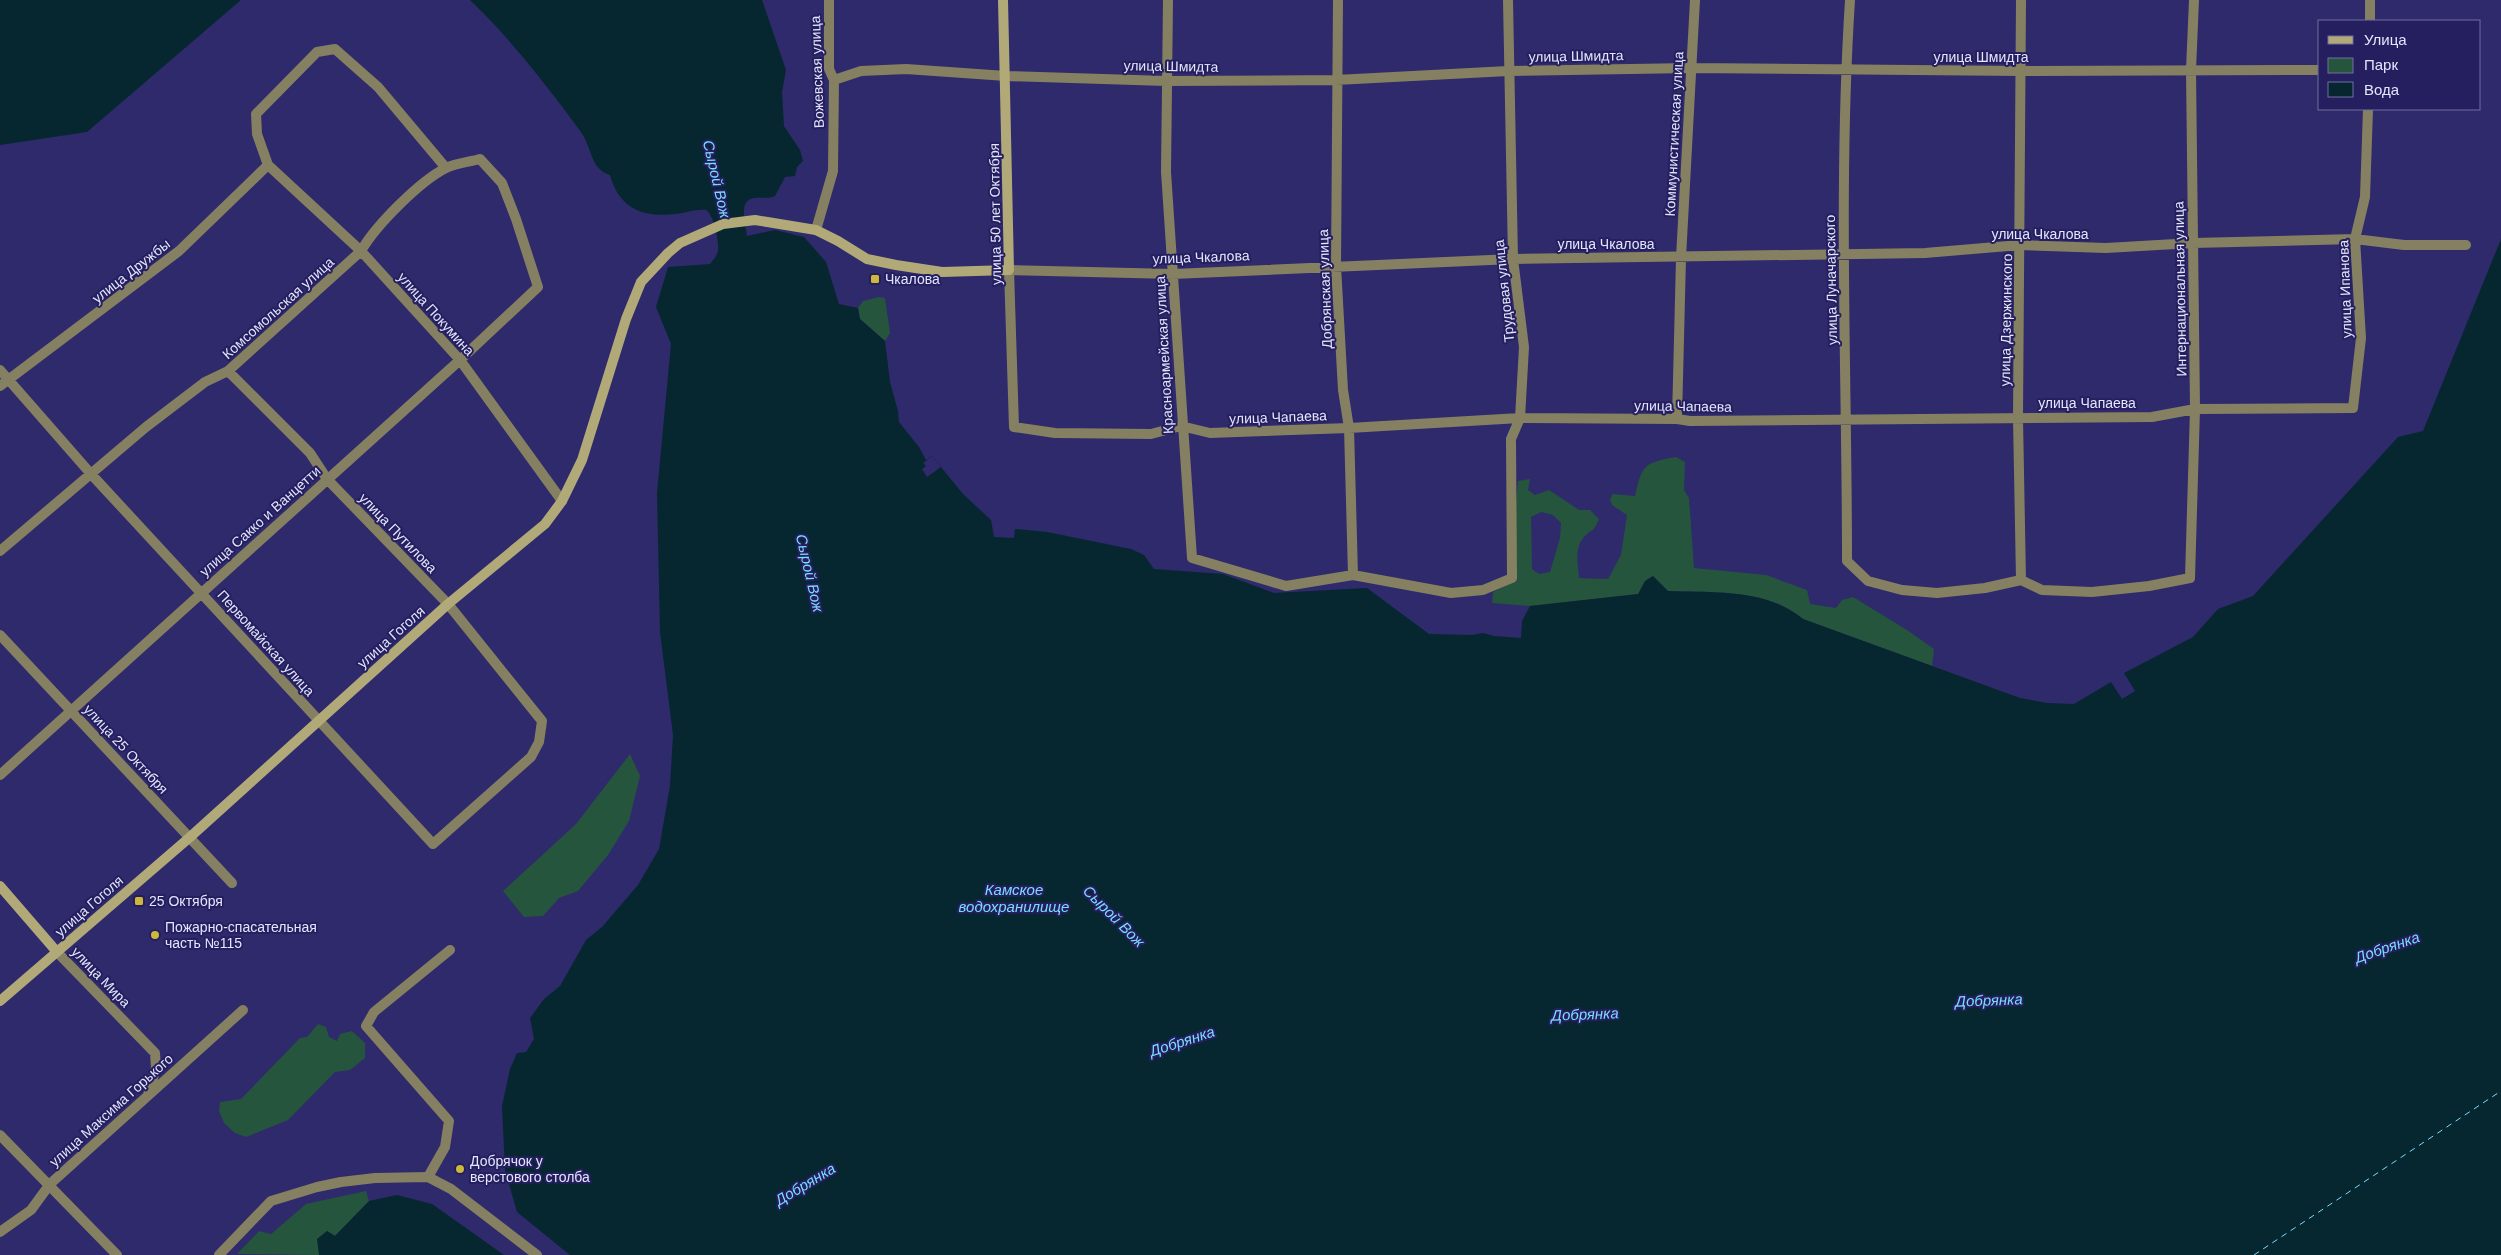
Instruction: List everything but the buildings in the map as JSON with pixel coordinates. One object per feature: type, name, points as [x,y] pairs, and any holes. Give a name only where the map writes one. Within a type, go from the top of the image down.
[{"type":"main road","name":"улица 50 лет Октября","points":[[1003,0],[1009,270]]},
{"type":"main road","name":"улица Чкалова","points":[[704,231],[732,222],[755,220],[816,230],[838,241],[866,260],[942,272],[1009,270]]},
{"type":"main road","name":"улица Гоголя","points":[[0,1001],[189,838],[448,604],[545,524],[562,501],[582,460],[626,319],[641,282],[680,243],[704,231]]},
{"type":"main road","name":"улица Мира","points":[[0,886],[57,952]]},
{"type":"street","name":"Вожевская улица","points":[[816,230],[833,171],[834,80],[829,69],[829,0]]},
{"type":"street","name":"Красноармейская улица","points":[[1168,0],[1166,172],[1192,558],[1286,586],[1353,576]]},
{"type":"street","name":"Добрянская улица","points":[[1338,0],[1336,266],[1343,390],[1349,428],[1353,576]]},
{"type":"street","name":"Трудовая улица","points":[[1353,576],[1451,593],[1483,590],[1512,578],[1511,439],[1520,418],[1524,347],[1513,259],[1508,0]]},
{"type":"street","name":"Коммунистическая улица","points":[[1677,419],[1681,258],[1695,0]]},
{"type":"street","name":"улица Луначарского","points":[[1850,0],[1846,70],[1843,255],[1847,419],[1847,560],[1868,582],[1902,590],[1937,593],[1985,588],[2021,580]]},
{"type":"street","name":"улица Дзержинского","points":[[2021,0],[2018,418],[2021,580]]},
{"type":"street","name":"Интернациональная улица","points":[[2021,580],[2042,590],[2092,592],[2149,586],[2190,578],[2195,409],[2191,70],[2194,0]]},
{"type":"street","points":[[2370,0],[2370,20]]},
{"type":"street","points":[[268,165],[257,134],[256,114],[317,52],[335,49],[378,87],[446,168]]},
{"type":"street","name":"улица Шмидта","points":[[834,80],[862,71],[906,69],[1006,76],[1166,80],[1336,80],[1508,71],[1691,68],[2021,71],[2318,70]]},
{"type":"street","name":"улица Ипанова","points":[[2353,408],[2361,338],[2355,240],[2365,197],[2368,110]]},
{"type":"street","name":"улица Сакко и Ванцетти","points":[[0,775],[460,360],[538,287],[502,183],[480,159],[446,168]]},
{"type":"street","name":"улица Покумина","points":[[268,165],[361,251],[460,360],[562,501]]},
{"type":"street","name":"улица Дружбы","points":[[4,382],[179,251],[268,165]]},
{"type":"street","name":"Комсомольская улица","points":[[0,551],[91,474],[205,382],[228,371],[361,251],[370,236],[414,191],[446,168]]},
{"type":"street","name":"улица Чкалова","points":[[1009,270],[1173,274],[1513,259],[1925,253],[2020,245],[2106,248],[2193,243],[2355,240],[2404,245],[2466,245]]},
{"type":"street","name":"улица 50 лет Октября","points":[[1009,270],[1014,427]]},
{"type":"street","name":"Первомайская улица","points":[[0,370],[4,382],[433,844]]},
{"type":"street","name":"улица Путилова","points":[[228,371],[310,453],[327,480],[448,604],[542,721],[540,742],[531,757],[433,844]]},
{"type":"street","name":"улица Чапаева","points":[[1014,427],[1055,433],[1151,434],[1182,426],[1210,433],[1349,428],[1520,418],[1677,419],[1690,421],[2152,417],[2195,409],[2353,408]]},
{"type":"street","name":"улица 25 Октября","points":[[0,635],[232,883]]},
{"type":"street","points":[[428,1177],[445,1147],[449,1121],[366,1026],[374,1012],[450,950]]},
{"type":"street","name":"улица Мира","points":[[57,952],[156,1053],[156,1068],[148,1095]]},
{"type":"street","name":"улица Максима Горького","points":[[0,1232],[31,1210],[50,1184],[243,1010]]},
{"type":"street","points":[[0,1135],[50,1184],[117,1255]]},
{"type":"street","points":[[219,1255],[271,1201],[317,1186],[341,1182],[375,1178],[428,1177],[451,1189],[537,1255]]},
{"type":"green space","points":[[879,297],[885,298],[890,333],[885,341],[860,319],[858,308],[863,301]]},
{"type":"green space","points":[[1676,457],[1685,462],[1684,490],[1689,498],[1694,568],[1766,575],[1807,590],[1810,604],[1836,608],[1842,600],[1853,597],[1934,649],[1932,666],[1803,619],[1773,602],[1738,594],[1668,591],[1653,576],[1645,581],[1639,594],[1530,606],[1492,603],[1493,592],[1517,580],[1515,512],[1518,481],[1530,479],[1528,490],[1535,495],[1549,490],[1579,510],[1590,510],[1599,519],[1595,527],[1584,537],[1579,546],[1577,557],[1579,578],[1608,579],[1621,555],[1627,515],[1612,505],[1610,499],[1613,494],[1635,496],[1640,477],[1646,467],[1657,461]],"holes":[[[1541,512],[1553,515],[1561,523],[1560,538],[1550,572],[1539,574],[1532,569],[1531,517]]]},
{"type":"green space","points":[[630,754],[640,776],[629,821],[608,855],[578,891],[559,898],[543,916],[524,917],[503,891],[576,824]]},
{"type":"green space","points":[[318,1024],[326,1027],[329,1037],[337,1041],[340,1034],[352,1031],[365,1043],[365,1058],[350,1070],[335,1072],[288,1120],[246,1137],[235,1133],[224,1123],[219,1111],[220,1102],[241,1099],[300,1038],[307,1037]]},
{"type":"green space","points":[[366,1191],[369,1201],[335,1236],[327,1231],[319,1255],[237,1254],[259,1231],[271,1234],[306,1204]]},
{"type":"water","points":[[0,0],[241,0],[87,132],[0,145]]},
{"type":"water","name":"Камское водохранилище","points":[[470,0],[762,0],[786,70],[782,92],[784,126],[800,150],[803,161],[797,167],[795,176],[785,177],[775,196],[749,199],[746,203],[744,213],[747,236],[775,230],[804,237],[826,262],[839,304],[858,308],[860,319],[885,341],[890,382],[899,422],[919,447],[926,460],[932,456],[963,494],[991,520],[994,537],[1014,538],[1015,529],[1047,532],[1131,549],[1144,555],[1154,569],[1223,574],[1274,593],[1367,588],[1429,634],[1472,635],[1483,633],[1494,636],[1521,638],[1522,621],[1530,606],[1638,594],[1645,581],[1653,576],[1668,591],[1738,594],[1773,602],[1803,619],[2020,698],[2047,703],[2074,704],[2111,682],[2122,699],[2135,691],[2124,673],[2193,637],[2218,609],[2253,596],[2398,437],[2423,431],[2501,239],[2501,1255],[570,1255],[517,1212],[505,1170],[502,1106],[510,1069],[517,1053],[526,1052],[534,1039],[530,1018],[544,999],[560,986],[586,940],[602,927],[638,885],[659,849],[670,786],[673,735],[660,632],[657,493],[671,344],[656,307],[668,267],[710,264],[718,252],[718,240],[714,222],[706,210],[663,215],[642,212],[626,203],[619,196],[610,175],[603,172],[595,163],[581,132],[529,64]]},
{"type":"water","points":[[397,1195],[432,1204],[504,1255],[319,1255],[317,1239],[327,1231],[335,1236],[369,1201]]},
{"type":"pier","points":[[932,456],[941,467],[927,477],[922,469],[926,466],[923,463]]},
{"type":"ferry route","points":[[2254,1255],[2501,1091]]},
{"type":"place","name":"Чкалова","points":[[875,279]]},
{"type":"place","name":"25 Октября","points":[[139,901]]},
{"type":"place","name":"Пожарно-спасательная часть №115","points":[[155,935]]},
{"type":"place","name":"Добрячок у верстового столба","points":[[460,1169]]},
{"type":"water label","name":"Сырой Вож","points":[[717,179]]},
{"type":"water label","name":"Сырой Вож","points":[[810,573]]},
{"type":"water label","name":"Сырой Вож","points":[[1114,916]]},
{"type":"water label","name":"Добрянка","points":[[2387,947]]},
{"type":"water label","name":"Добрянка","points":[[1989,1000]]},
{"type":"water label","name":"Добрянка","points":[[1585,1014]]},
{"type":"water label","name":"Добрянка","points":[[1182,1041]]},
{"type":"water label","name":"Добрянка","points":[[805,1184]]}]
